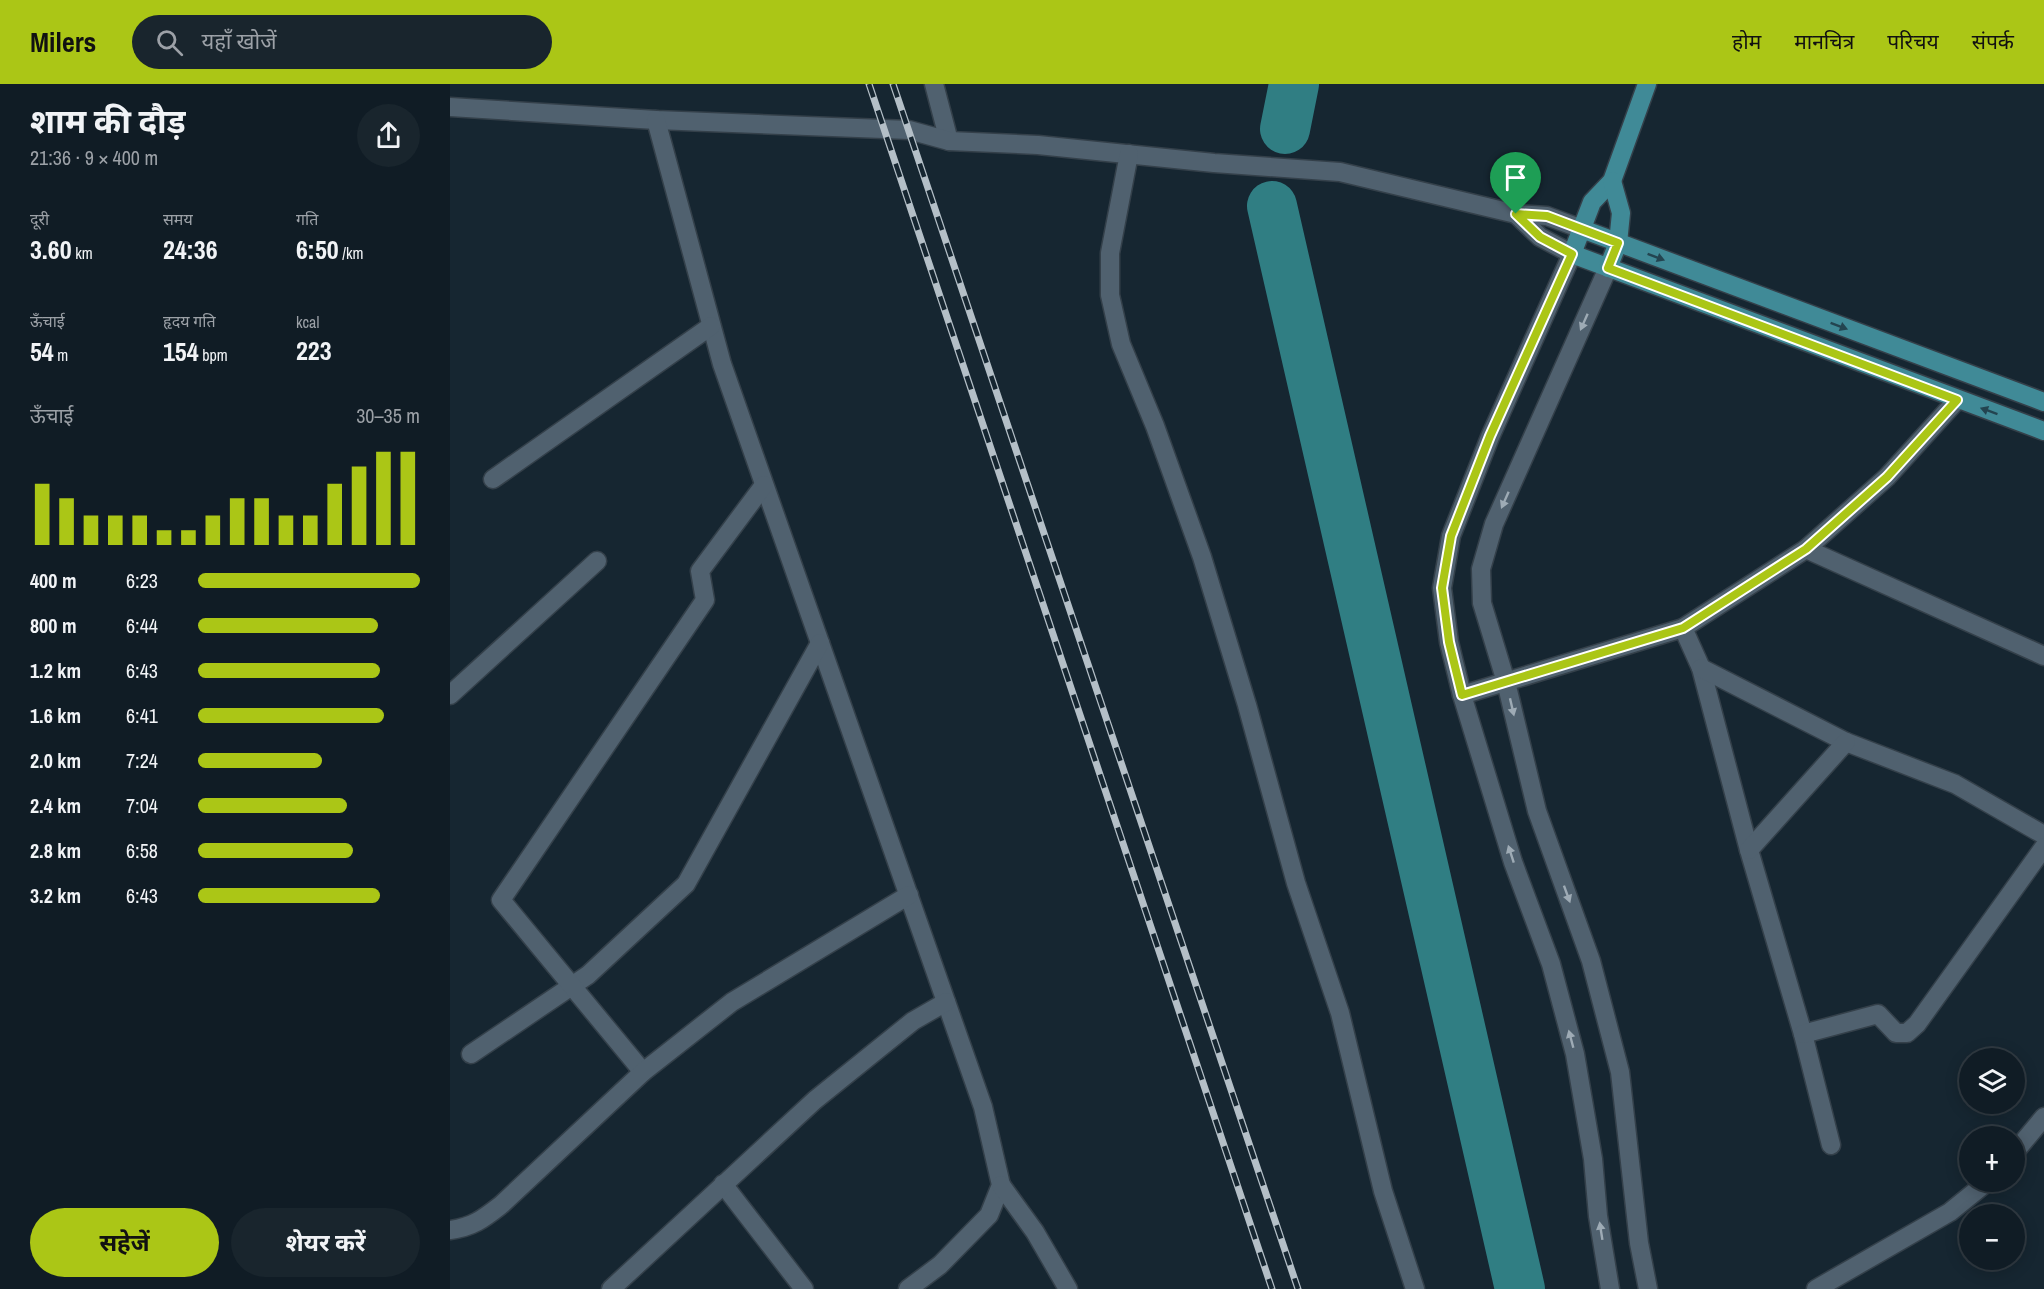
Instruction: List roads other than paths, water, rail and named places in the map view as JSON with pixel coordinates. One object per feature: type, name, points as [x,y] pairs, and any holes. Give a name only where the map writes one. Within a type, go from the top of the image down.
[{"type":"main road","points":[[1647,84],[1612,181],[1592,202],[1572,254],[2044,431]]},
{"type":"main road","points":[[1608,268],[1618,243],[1621,213],[1612,181]]},
{"type":"main road","points":[[1582,229],[2037,400],[2022,423]]},
{"type":"street","points":[[934,84],[950,141]]},
{"type":"street","points":[[450,107],[656,120],[909,130],[950,141],[1038,145],[1340,172],[1516,214],[1547,216],[1582,229]]},
{"type":"street","points":[[656,120],[722,364],[983,1107],[1001,1185],[1035,1232],[1068,1289]]},
{"type":"street","points":[[1129,154],[1110,253],[1110,295],[1121,344],[1155,426],[1202,557],[1247,705],[1296,883],[1340,1013],[1383,1191],[1415,1289]]},
{"type":"street","points":[[1516,214],[1540,237],[1572,254],[1490,436],[1451,536],[1442,588],[1449,642],[1462,695],[1513,862],[1551,964],[1575,1054],[1593,1159],[1598,1216],[1610,1289]]},
{"type":"street","points":[[1608,268],[1494,524],[1481,568],[1482,603],[1506,682],[1537,811],[1591,961],[1620,1072],[1639,1243],[1648,1289]]},
{"type":"street","points":[[493,479],[711,326]]},
{"type":"street","points":[[1462,695],[1683,628],[1806,549],[1887,477],[1957,400]]},
{"type":"street","points":[[643,1072],[501,900],[705,600],[700,571],[764,485]]},
{"type":"street","points":[[1806,549],[2044,656]]},
{"type":"street","points":[[450,695],[597,561]]},
{"type":"street","points":[[1683,628],[1701,668],[1749,850],[1803,1034],[1831,1145]]},
{"type":"street","points":[[471,1054],[588,975],[686,884],[820,643]]},
{"type":"street","points":[[1701,668],[1846,742],[1955,784],[2044,835]]},
{"type":"street","points":[[1749,850],[1846,742]]},
{"type":"street","points":[[1803,1034],[1878,1014],[1896,1033],[1906,1033],[1917,1024],[2044,847]]},
{"type":"street","points":[[450,1230],[466,1228],[483,1219],[501,1205],[643,1072],[732,1002],[909,896]]},
{"type":"street","points":[[612,1289],[815,1100],[913,1020],[946,1002]]},
{"type":"street","points":[[2025,1140],[2044,1117]]},
{"type":"street","points":[[723,1184],[804,1289]]},
{"type":"street","points":[[908,1289],[940,1265],[989,1215],[1001,1185]]},
{"type":"street","points":[[1816,1289],[1950,1212],[1975,1192]]},
{"type":"waterway","points":[[1285,129],[1294,84]]},
{"type":"waterway","points":[[1272,206],[1520,1289]]},
{"type":"railway","points":[[869,84],[1272,1289]]},
{"type":"railway","points":[[893,84],[1298,1289]]}]
